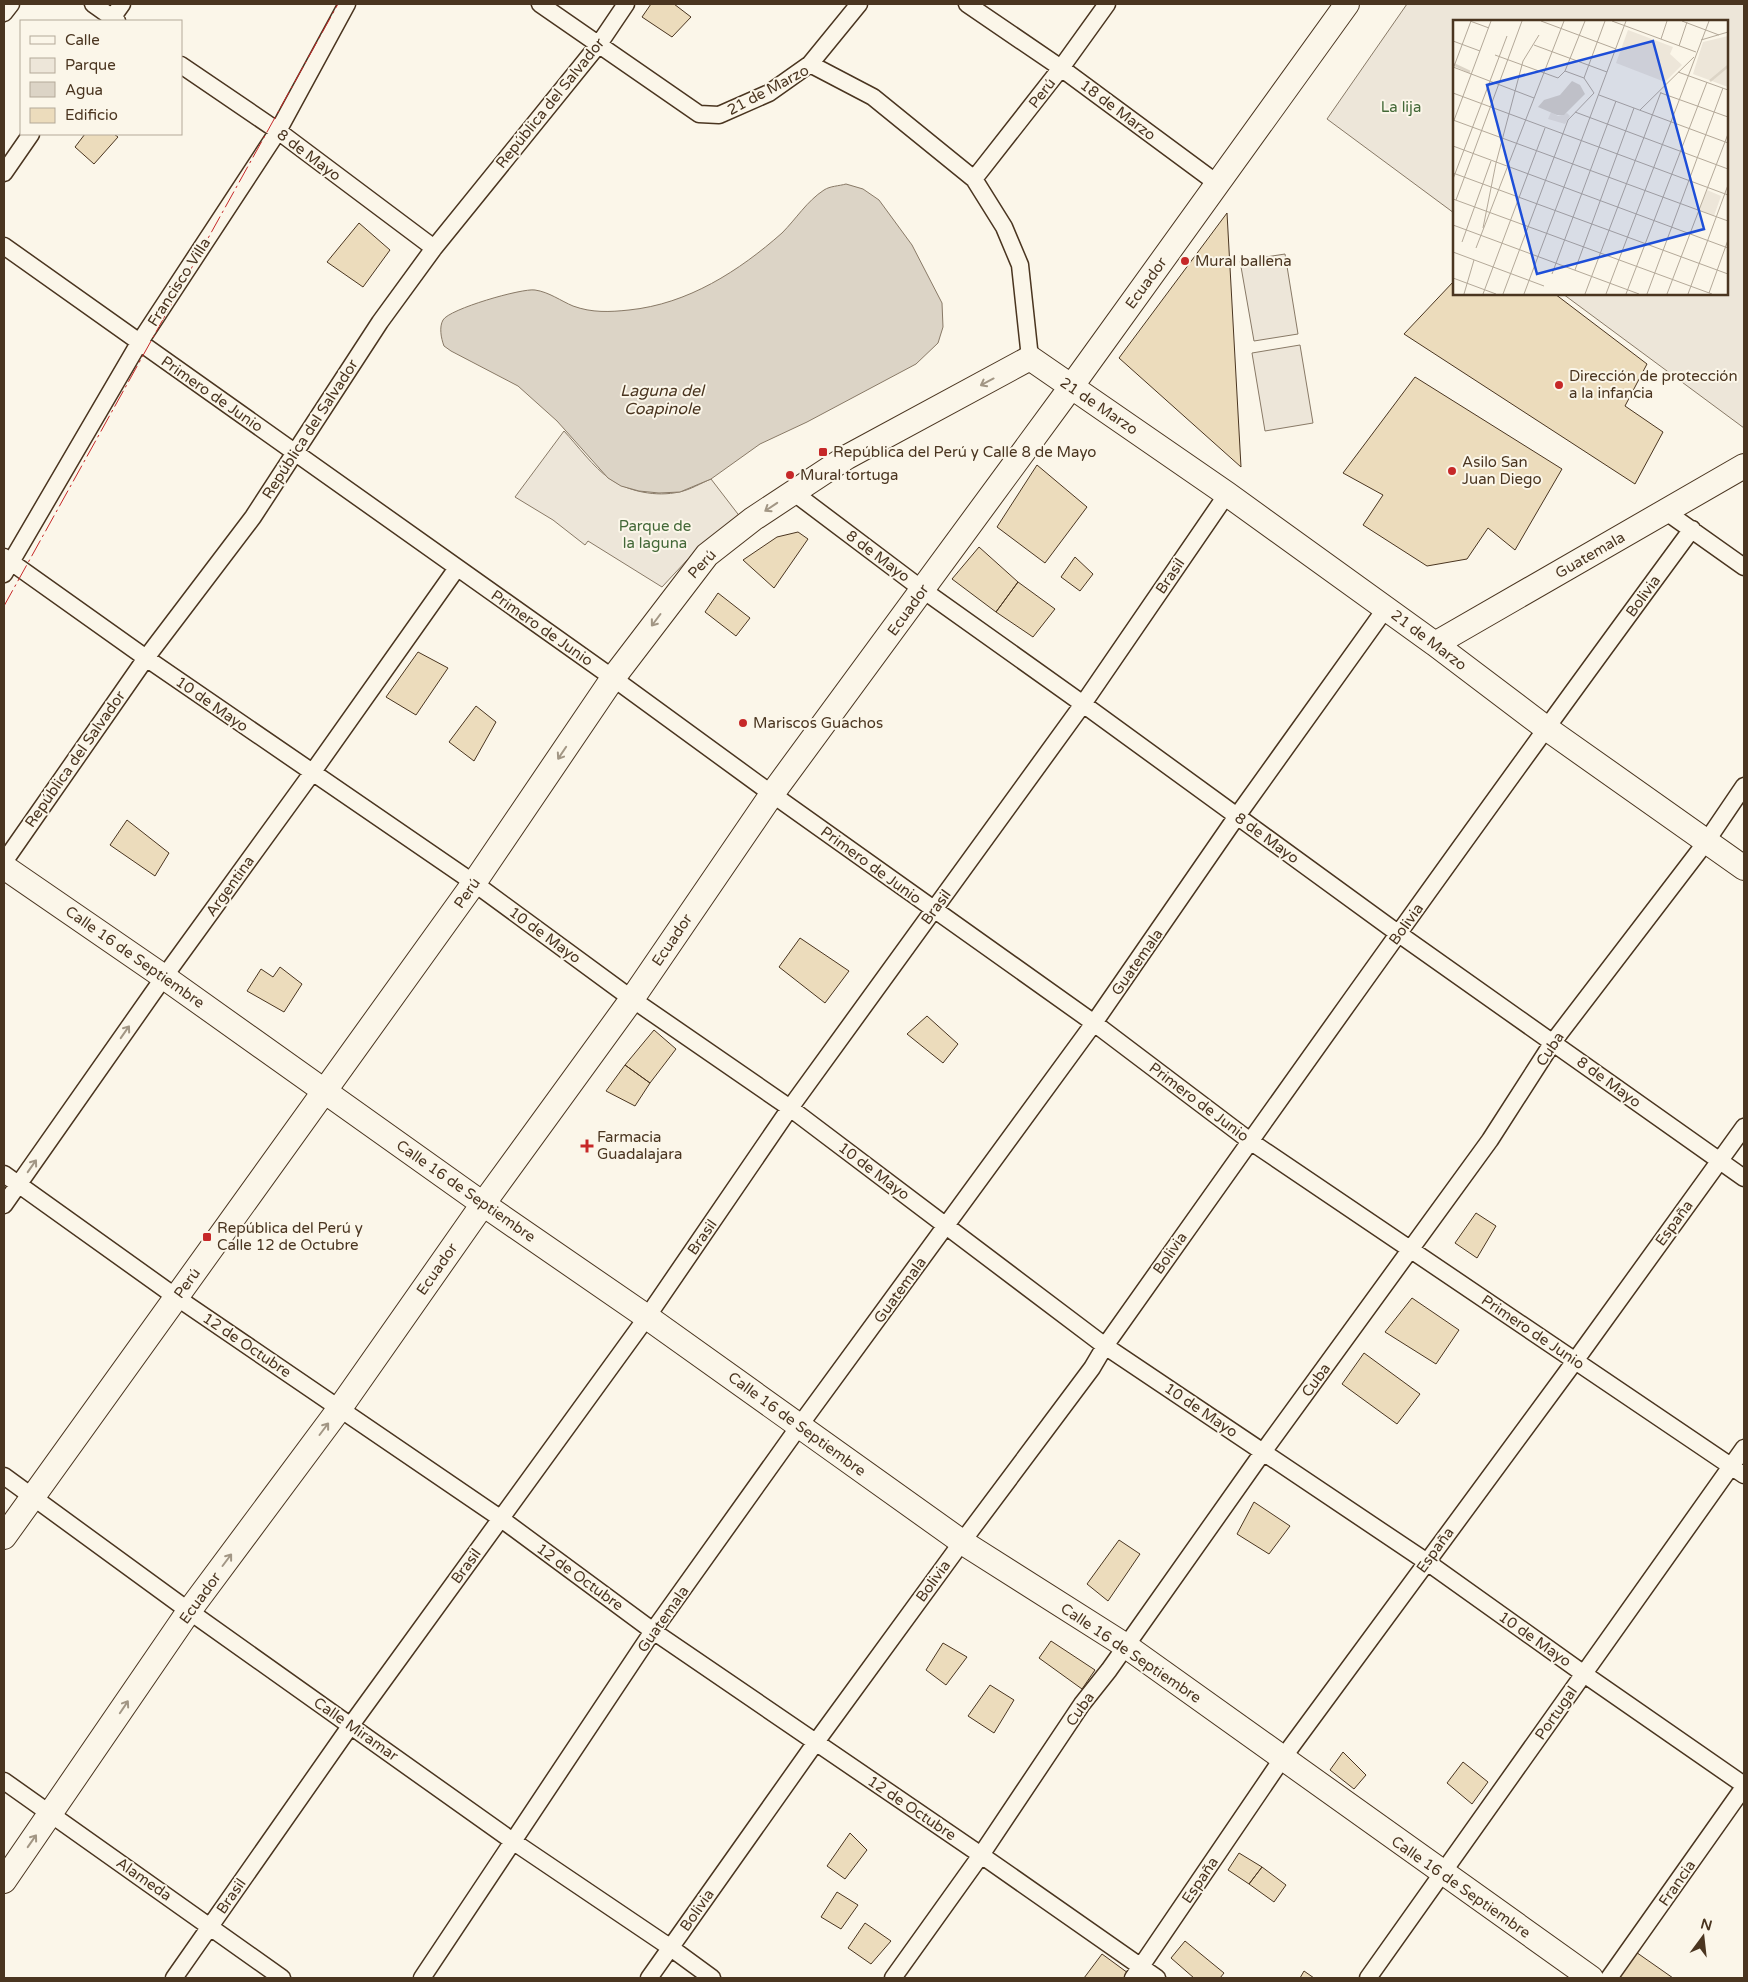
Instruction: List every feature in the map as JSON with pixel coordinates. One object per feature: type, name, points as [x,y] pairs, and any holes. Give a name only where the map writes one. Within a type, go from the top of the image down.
[{"type":"street","points":[[4,13],[11,4]]},
{"type":"street","points":[[93,4],[113,20],[122,4]]},
{"type":"street","name":"Francisco Villa","points":[[6,564],[139,342],[278,131],[348,4]]},
{"type":"street","name":"21 de Marzo","points":[[540,4],[700,114],[719,115],[769,93],[810,64],[873,97],[974,180],[1004,227],[1020,265],[1030,358],[1227,494],[1386,608],[1546,728],[1744,868]]},
{"type":"street","name":"República del Salvador","points":[[4,862],[146,658],[253,517],[380,322],[434,248],[599,44],[626,4]]},
{"type":"street","points":[[810,64],[859,4]]},
{"type":"street","name":"18 de Marzo","points":[[967,4],[1061,68],[1218,184]]},
{"type":"street","name":"Perú","points":[[974,180],[1061,68],[1107,4]]},
{"type":"street","name":"Ecuador","points":[[4,1880],[189,1612],[340,1408],[483,1204],[632,999],[772,794],[1071,387],[1347,4]]},
{"type":"street","name":"8 de Mayo","points":[[182,66],[278,131],[434,248]]},
{"type":"street","points":[[4,172],[30,135]]},
{"type":"street","name":"Primero de Junio","points":[[4,246],[613,678],[1094,1024],[1250,1140],[1738,1470]]},
{"type":"street","name":"Perú","points":[[4,1537],[474,883],[613,678],[707,555],[752,519],[847,457],[1030,358]]},
{"type":"street","name":"Guatemala","points":[[1435,644],[1744,466]]},
{"type":"street","name":"8 de Mayo","points":[[794,492],[923,590],[1238,816],[1398,934],[1744,1178]]},
{"type":"street","name":"Brasil","points":[[174,1978],[351,1725],[646,1317],[790,1108],[1083,704],[1227,494]]},
{"type":"street","points":[[1665,511],[1744,567]]},
{"type":"street","name":"Bolivia","points":[[649,1978],[816,1742],[1092,1368],[1105,1346],[1250,1140],[1546,728],[1692,529]]},
{"type":"street","name":"10 de Mayo","points":[[6,564],[474,883],[632,999],[790,1108],[1105,1346],[1426,1562],[1744,1786]]},
{"type":"street","name":"Argentina","points":[[4,1205],[164,977],[312,773],[457,568]]},
{"type":"street","name":"Guatemala","points":[[422,1978],[653,1631],[800,1425],[948,1226],[1094,1024],[1238,816],[1386,608]]},
{"type":"street","name":"Cuba","points":[[893,1978],[981,1855],[1082,1704],[1126,1646],[1263,1452],[1490,1140],[1553,1042],[1706,842],[1744,786]]},
{"type":"street","name":"Calle 16 de Septiembre","points":[[4,867],[164,977],[483,1204],[800,1425],[962,1542],[1126,1646],[1591,1978]]},
{"type":"street","name":"España","points":[[1137,1973],[1282,1759],[1744,1127]]},
{"type":"street","name":"12 de Octubre","points":[[4,1174],[176,1297],[500,1518],[653,1631],[981,1855],[1137,1973],[1157,1978]]},
{"type":"street","name":"Portugal","points":[[1368,1978],[1584,1674],[1738,1470],[1744,1448]]},
{"type":"street","name":"Calle Miramar","points":[[4,1476],[189,1612],[514,1842],[671,1948],[712,1978]]},
{"type":"street","name":"Alameda","points":[[4,1781],[282,1978]]},
{"type":"street","name":"Francia","points":[[1609,1978],[1744,1786]]},
{"type":"green space","name":"La lija","points":[[1407,4],[1744,4],[1744,428],[1564,295],[1728,295],[1728,20],[1453,20],[1453,212],[1327,119]]},
{"type":"green space","points":[[1285,254],[1298,334],[1254,341],[1240,261]]},
{"type":"green space","points":[[1300,345],[1313,423],[1265,431],[1252,353]]},
{"type":"green space","name":"Parque de la laguna","points":[[564,431],[597,468],[609,478],[625,487],[661,494],[683,491],[711,479],[741,518],[702,544],[662,587],[588,541],[585,545],[553,520],[515,497]]},
{"type":"water","name":"Laguna del Coapinole","points":[[846,184],[863,189],[879,200],[912,245],[942,303],[943,327],[938,343],[916,364],[807,422],[760,444],[711,479],[680,492],[659,493],[639,491],[621,486],[608,478],[557,421],[518,386],[444,346],[441,326],[443,320],[448,315],[471,305],[516,292],[540,291],[573,306],[594,311],[651,307],[692,293],[712,284],[766,247],[782,233],[818,194],[832,187]]},
{"type":"building","points":[[651,4],[674,4],[691,17],[672,37],[642,17]]},
{"type":"building","points":[[84,135],[115,135],[118,137],[94,164],[75,147]]},
{"type":"building","points":[[1227,213],[1241,467],[1119,358]]},
{"type":"building","points":[[359,223],[390,250],[363,287],[327,262]]},
{"type":"building","name":"Dirección de protección a la infancia","points":[[1453,282],[1453,295],[1556,295],[1647,364],[1625,406],[1663,432],[1635,484],[1404,334]]},
{"type":"building","name":"Asilo San Juan Diego","points":[[1415,377],[1562,469],[1515,550],[1488,528],[1467,559],[1427,566],[1363,525],[1383,495],[1343,473]]},
{"type":"building","points":[[1037,465],[1087,507],[1045,563],[997,527]]},
{"type":"building","points":[[798,532],[808,539],[774,588],[743,560],[777,537]]},
{"type":"building","points":[[979,547],[1018,582],[996,612],[952,579]]},
{"type":"building","points":[[1075,557],[1093,574],[1080,591],[1061,577]]},
{"type":"building","points":[[1018,582],[1055,609],[1033,637],[996,612]]},
{"type":"building","points":[[718,593],[750,618],[736,636],[705,612]]},
{"type":"building","points":[[418,652],[448,668],[416,715],[386,697]]},
{"type":"building","points":[[476,706],[496,722],[474,761],[449,742]]},
{"type":"building","points":[[127,820],[169,853],[155,876],[110,845]]},
{"type":"building","points":[[800,938],[849,971],[825,1003],[779,967]]},
{"type":"building","points":[[280,967],[302,984],[284,1012],[247,991],[261,969],[273,977]]},
{"type":"building","points":[[927,1016],[958,1044],[943,1063],[907,1034]]},
{"type":"building","points":[[654,1030],[676,1049],[650,1083],[625,1065]]},
{"type":"building","points":[[625,1065],[650,1083],[635,1106],[606,1091]]},
{"type":"building","points":[[1476,1213],[1496,1226],[1477,1258],[1455,1243]]},
{"type":"building","points":[[1412,1298],[1459,1330],[1436,1364],[1385,1332]]},
{"type":"building","points":[[1364,1353],[1420,1394],[1397,1424],[1342,1384]]},
{"type":"building","points":[[1254,1502],[1290,1526],[1269,1554],[1237,1534]]},
{"type":"building","points":[[1119,1540],[1140,1554],[1108,1601],[1087,1584]]},
{"type":"building","points":[[1051,1641],[1095,1670],[1082,1689],[1039,1658]]},
{"type":"building","points":[[943,1643],[967,1657],[946,1685],[926,1670]]},
{"type":"building","points":[[990,1685],[1014,1700],[994,1733],[968,1716]]},
{"type":"building","points":[[1343,1752],[1366,1775],[1354,1789],[1330,1770]]},
{"type":"building","points":[[1463,1762],[1488,1782],[1472,1804],[1447,1783]]},
{"type":"building","points":[[850,1833],[867,1850],[845,1879],[827,1866]]},
{"type":"building","points":[[1239,1853],[1262,1867],[1249,1884],[1228,1870]]},
{"type":"building","points":[[1262,1867],[1286,1885],[1274,1902],[1249,1884]]},
{"type":"building","points":[[837,1892],[858,1905],[841,1929],[821,1917]]},
{"type":"building","points":[[865,1923],[891,1941],[871,1964],[848,1948]]},
{"type":"building","points":[[1185,1941],[1224,1973],[1220,1978],[1194,1978],[1171,1958]]},
{"type":"building","points":[[1633,1950],[1673,1978],[1619,1978],[1616,1974]]},
{"type":"building","points":[[1102,1954],[1128,1973],[1124,1978],[1084,1978]]},
{"type":"building","points":[[1304,1971],[1314,1978],[1300,1978]]},
{"type":"power","points":[[4,606],[338,4]]},
{"type":"place","name":"Mural ballena","points":[[1185,261]]},
{"type":"place","name":"Dirección de protección a la infancia","points":[[1559,385]]},
{"type":"place","name":"República del Perú y Calle 8 de Mayo","points":[[823,452]]},
{"type":"place","name":"Asilo San Juan Diego","points":[[1452,471]]},
{"type":"place","name":"Mural tortuga","points":[[790,475]]},
{"type":"place","name":"Mariscos Guachos","points":[[743,723]]},
{"type":"place","name":"Farmacia Guadalajara","points":[[587,1146]]},
{"type":"place","name":"República del Perú y Calle 12 de Octubre","points":[[207,1237]]}]
